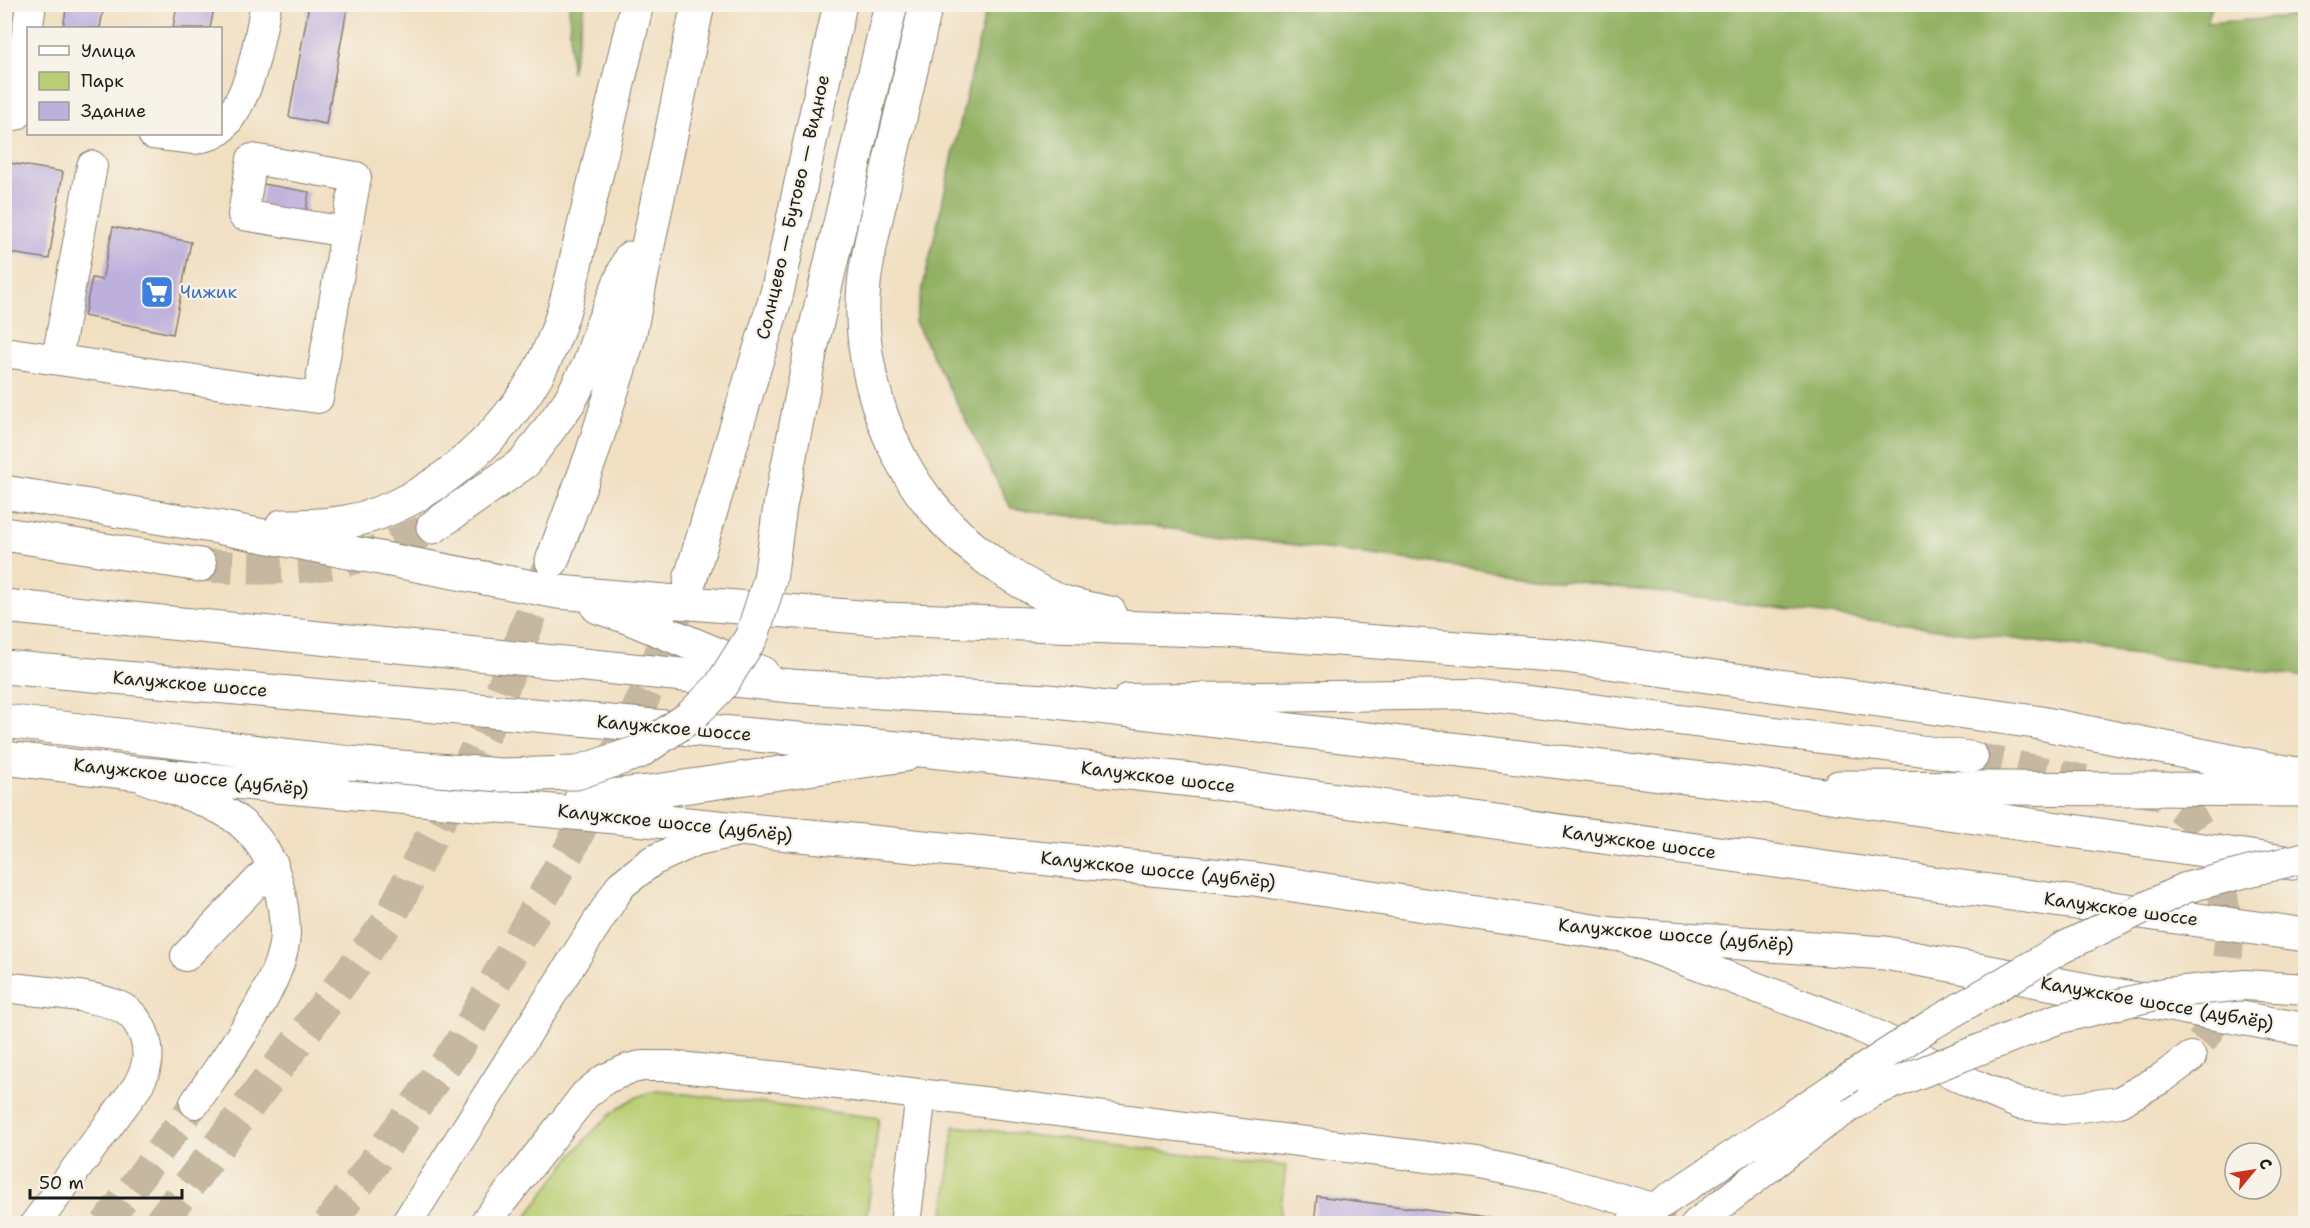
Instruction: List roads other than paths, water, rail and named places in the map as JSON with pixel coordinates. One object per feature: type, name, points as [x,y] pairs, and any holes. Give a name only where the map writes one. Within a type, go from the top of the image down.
[{"type":"main road","points":[[218,527],[310,526],[346,522],[384,511],[422,491],[463,464],[504,423],[533,380],[552,344],[571,278],[637,4]]},
{"type":"main road","points":[[552,561],[592,454],[629,337],[698,4]]},
{"type":"main road","name":"Солнцево — Бутово — Видное","points":[[690,580],[777,293],[840,4]]},
{"type":"main road","points":[[4,721],[350,762],[501,775],[576,773],[639,752],[690,717],[720,687],[752,636],[770,579],[780,506],[812,344],[891,4]]},
{"type":"main road","points":[[926,4],[864,284],[864,321],[869,363],[879,405],[895,448],[934,509],[966,541],[999,568],[1042,593],[1078,607],[1229,631]]},
{"type":"main road","points":[[433,527],[525,462],[569,402],[589,365],[602,325],[657,196]]},
{"type":"main road","points":[[4,492],[218,527],[558,592],[883,619],[1229,631],[1565,656],[2035,722],[2306,776]]},
{"type":"main road","points":[[4,534],[200,565]]},
{"type":"main road","points":[[558,592],[630,618],[791,686]]},
{"type":"main road","points":[[4,606],[791,686],[1048,701],[1762,786],[2306,865]]},
{"type":"main road","name":"Калужское шоссе","points":[[4,667],[931,752],[1201,781],[2306,934]]},
{"type":"main road","points":[[511,807],[649,792],[931,752]]},
{"type":"main road","name":"Калужское шоссе (дублёр)","points":[[4,758],[132,773],[1254,879],[1614,934],[1885,953],[2306,1030]]},
{"type":"main road","points":[[1762,786],[2306,790]]},
{"type":"street","points":[[28,27],[31,4]]},
{"type":"street","points":[[222,128],[244,98],[256,55],[266,4]]},
{"type":"street","points":[[16,115],[27,34]]},
{"type":"street","points":[[161,135],[195,139],[209,135]]},
{"type":"street","points":[[57,359],[92,166]]},
{"type":"street","points":[[4,352],[318,398],[346,232]]},
{"type":"street","points":[[1048,701],[1472,694],[1973,757]]},
{"type":"street","points":[[132,773],[224,811],[255,836],[273,865],[283,904],[285,936],[275,972],[258,1006],[195,1103]]},
{"type":"street","points":[[406,1224],[621,885],[652,861],[697,840],[744,830]]},
{"type":"street","points":[[484,1224],[555,1130],[585,1095],[605,1079],[628,1069],[642,1066],[669,1066],[781,1077],[1476,1162],[1549,1179],[1639,1215],[1931,1025],[2062,948],[2185,888],[2306,857]]},
{"type":"street","points":[[186,957],[273,865]]},
{"type":"street","points":[[1614,934],[1856,1025],[1975,1085],[2019,1104],[2064,1109],[2119,1102],[2162,1078],[2191,1057]]},
{"type":"street","points":[[1696,1224],[1827,1122],[1874,1091],[2056,1019],[2164,993],[2245,985],[2306,989]]},
{"type":"street","points":[[4,987],[114,1004],[133,1016],[140,1024],[147,1045],[147,1065],[137,1087],[35,1224]]},
{"type":"street","points":[[905,1224],[921,1095]]},
{"type":"tunnel","points":[[200,565],[247,568],[318,565],[364,556],[433,527]]},
{"type":"tunnel","points":[[159,1224],[387,923],[489,724],[551,562]]},
{"type":"tunnel","points":[[329,1224],[458,1047],[570,849],[644,697],[679,606]]},
{"type":"tunnel","points":[[1973,757],[2085,780]]},
{"type":"tunnel","points":[[2137,791],[2160,795],[2192,818],[2213,850],[2222,886],[2229,942],[2224,991],[2210,1029],[2191,1057]]},
{"type":"tunnel","points":[[105,1224],[195,1103]]},
{"type":"tunnel","points":[[1646,1206],[1711,1224]]},
{"type":"place","name":"Чижик","points":[[157,292]]}]
